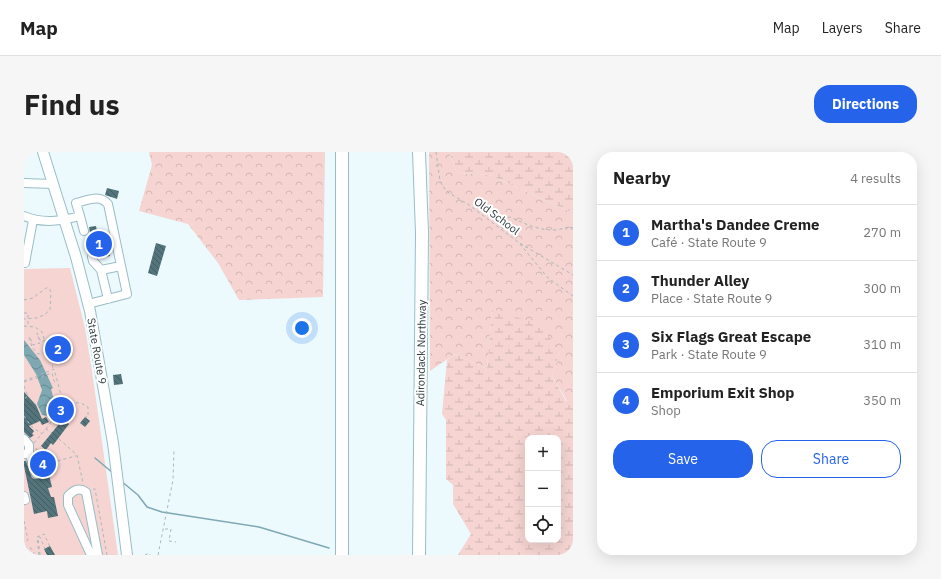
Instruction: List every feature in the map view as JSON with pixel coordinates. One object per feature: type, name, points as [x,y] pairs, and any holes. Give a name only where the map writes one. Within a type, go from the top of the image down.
[{"type":"highway","points":[[342,152],[342,555]]},
{"type":"highway","name":"Adirondack Northway","points":[[419,152],[422,232],[419,555]]},
{"type":"main road","name":"State Route 9","points":[[43,152],[88,304],[99,354],[127,555]]},
{"type":"street","points":[[24,183],[53,184]]},
{"type":"street","points":[[84,231],[76,203],[98,197],[103,198],[108,204],[127,294],[88,304]]},
{"type":"street","points":[[24,216],[33,220],[64,220],[80,216]]},
{"type":"street","points":[[25,263],[33,220]]},
{"type":"street","points":[[92,257],[93,261],[101,270],[108,299]]},
{"type":"street","points":[[101,270],[121,266]]},
{"type":"street","points":[[29,446],[36,474]]},
{"type":"street","points":[[91,555],[68,505],[68,496],[78,489],[82,489],[86,492],[98,555]]},
{"type":"path","name":"Old School","points":[[436,152],[440,181],[446,191],[470,205],[518,242],[573,275]]},
{"type":"path","points":[[508,234],[500,225],[501,219],[504,217],[510,217],[528,227],[556,230],[573,228]]},
{"type":"path","points":[[518,242],[548,278],[573,296]]},
{"type":"path","points":[[24,300],[33,298],[46,288],[50,290],[50,310],[37,318],[24,319]]},
{"type":"path","points":[[24,314],[28,313],[28,326]]},
{"type":"path","points":[[24,326],[39,329],[46,340],[63,402],[63,405],[46,429],[29,446],[38,452]]},
{"type":"path","points":[[46,340],[41,342],[38,333],[40,343],[33,345],[29,337],[32,347],[38,354],[49,352]]},
{"type":"path","points":[[24,382],[37,375],[54,369]]},
{"type":"path","points":[[24,382],[52,373],[54,381],[57,382]]},
{"type":"path","points":[[24,386],[28,396],[24,399]]},
{"type":"path","points":[[63,402],[81,404],[88,407],[88,417],[85,417]]},
{"type":"path","points":[[24,416],[31,426],[42,434]]},
{"type":"path","points":[[46,429],[52,433]]},
{"type":"path","points":[[59,439],[77,455],[84,489]]},
{"type":"path","points":[[158,555],[169,508],[173,480],[174,449]]},
{"type":"path","points":[[46,464],[77,455]]},
{"type":"path","points":[[95,489],[106,555]]},
{"type":"path","points":[[24,521],[28,540],[24,542]]},
{"type":"path","points":[[164,530],[171,529],[169,541],[176,542]]},
{"type":"path","points":[[40,555],[37,537],[44,534],[50,546]]},
{"type":"path","points":[[40,555],[38,538],[40,537],[45,549]]},
{"type":"path","points":[[24,546],[31,548],[35,555]]},
{"type":"path","points":[[145,555],[149,553],[150,555]]},
{"type":"green space","points":[[149,152],[325,152],[323,297],[239,300],[218,263],[188,224],[139,211],[152,165]]},
{"type":"green space","points":[[429,152],[449,152],[457,173],[490,175],[573,213],[573,398],[567,401],[552,376],[560,352],[492,309],[487,369],[455,354],[430,371]]},
{"type":"green space","points":[[449,152],[573,152],[573,213],[490,175],[457,173]]},
{"type":"green space","points":[[70,268],[85,328],[118,555],[24,555],[24,269]]},
{"type":"green space","points":[[492,309],[541,325],[560,352],[552,376],[566,401],[573,398],[573,555],[458,555],[471,534],[453,504],[453,485],[446,479],[446,420],[442,414],[447,360],[455,354],[487,369]]},
{"type":"water","points":[[24,340],[40,360],[53,388],[51,389],[56,407],[50,416],[42,415],[37,404],[42,390],[36,374],[24,355]]},
{"type":"building","points":[[107,188],[119,191],[117,199],[105,195]]},
{"type":"building","points":[[96,226],[97,231],[104,230],[110,256],[98,259],[96,253],[93,252],[89,227]]},
{"type":"building","points":[[156,243],[166,246],[157,276],[148,273]]},
{"type":"building","points":[[59,343],[64,347],[57,355],[53,351]]},
{"type":"building","points":[[121,374],[123,384],[114,385],[113,375]]},
{"type":"building","points":[[24,392],[36,405],[42,419],[46,417],[49,422],[42,425],[40,421],[29,426],[34,431],[32,434],[34,435],[30,438],[24,432]]},
{"type":"building","points":[[85,417],[90,421],[85,427],[80,423]]},
{"type":"building","points":[[63,419],[69,424],[53,445],[51,443],[46,450],[41,446]]},
{"type":"building","points":[[43,451],[52,487],[48,488],[51,497],[54,497],[58,516],[48,518],[47,511],[34,514],[24,466],[24,461],[26,461],[32,478],[40,478],[41,472],[35,453]]},
{"type":"building","points":[[50,546],[55,555],[47,555],[44,549]]},
{"type":"waterway","points":[[95,458],[113,473]]},
{"type":"waterway","points":[[121,481],[138,495],[147,507],[162,512],[259,527],[329,548]]},
{"type":"place","name":"Martha's Dandee Creme","points":[[99,244]]},
{"type":"place","name":"Thunder Alley","points":[[58,349]]},
{"type":"place","name":"Six Flags Great Escape","points":[[61,410]]},
{"type":"place","name":"Emporium Exit Shop","points":[[43,464]]}]
